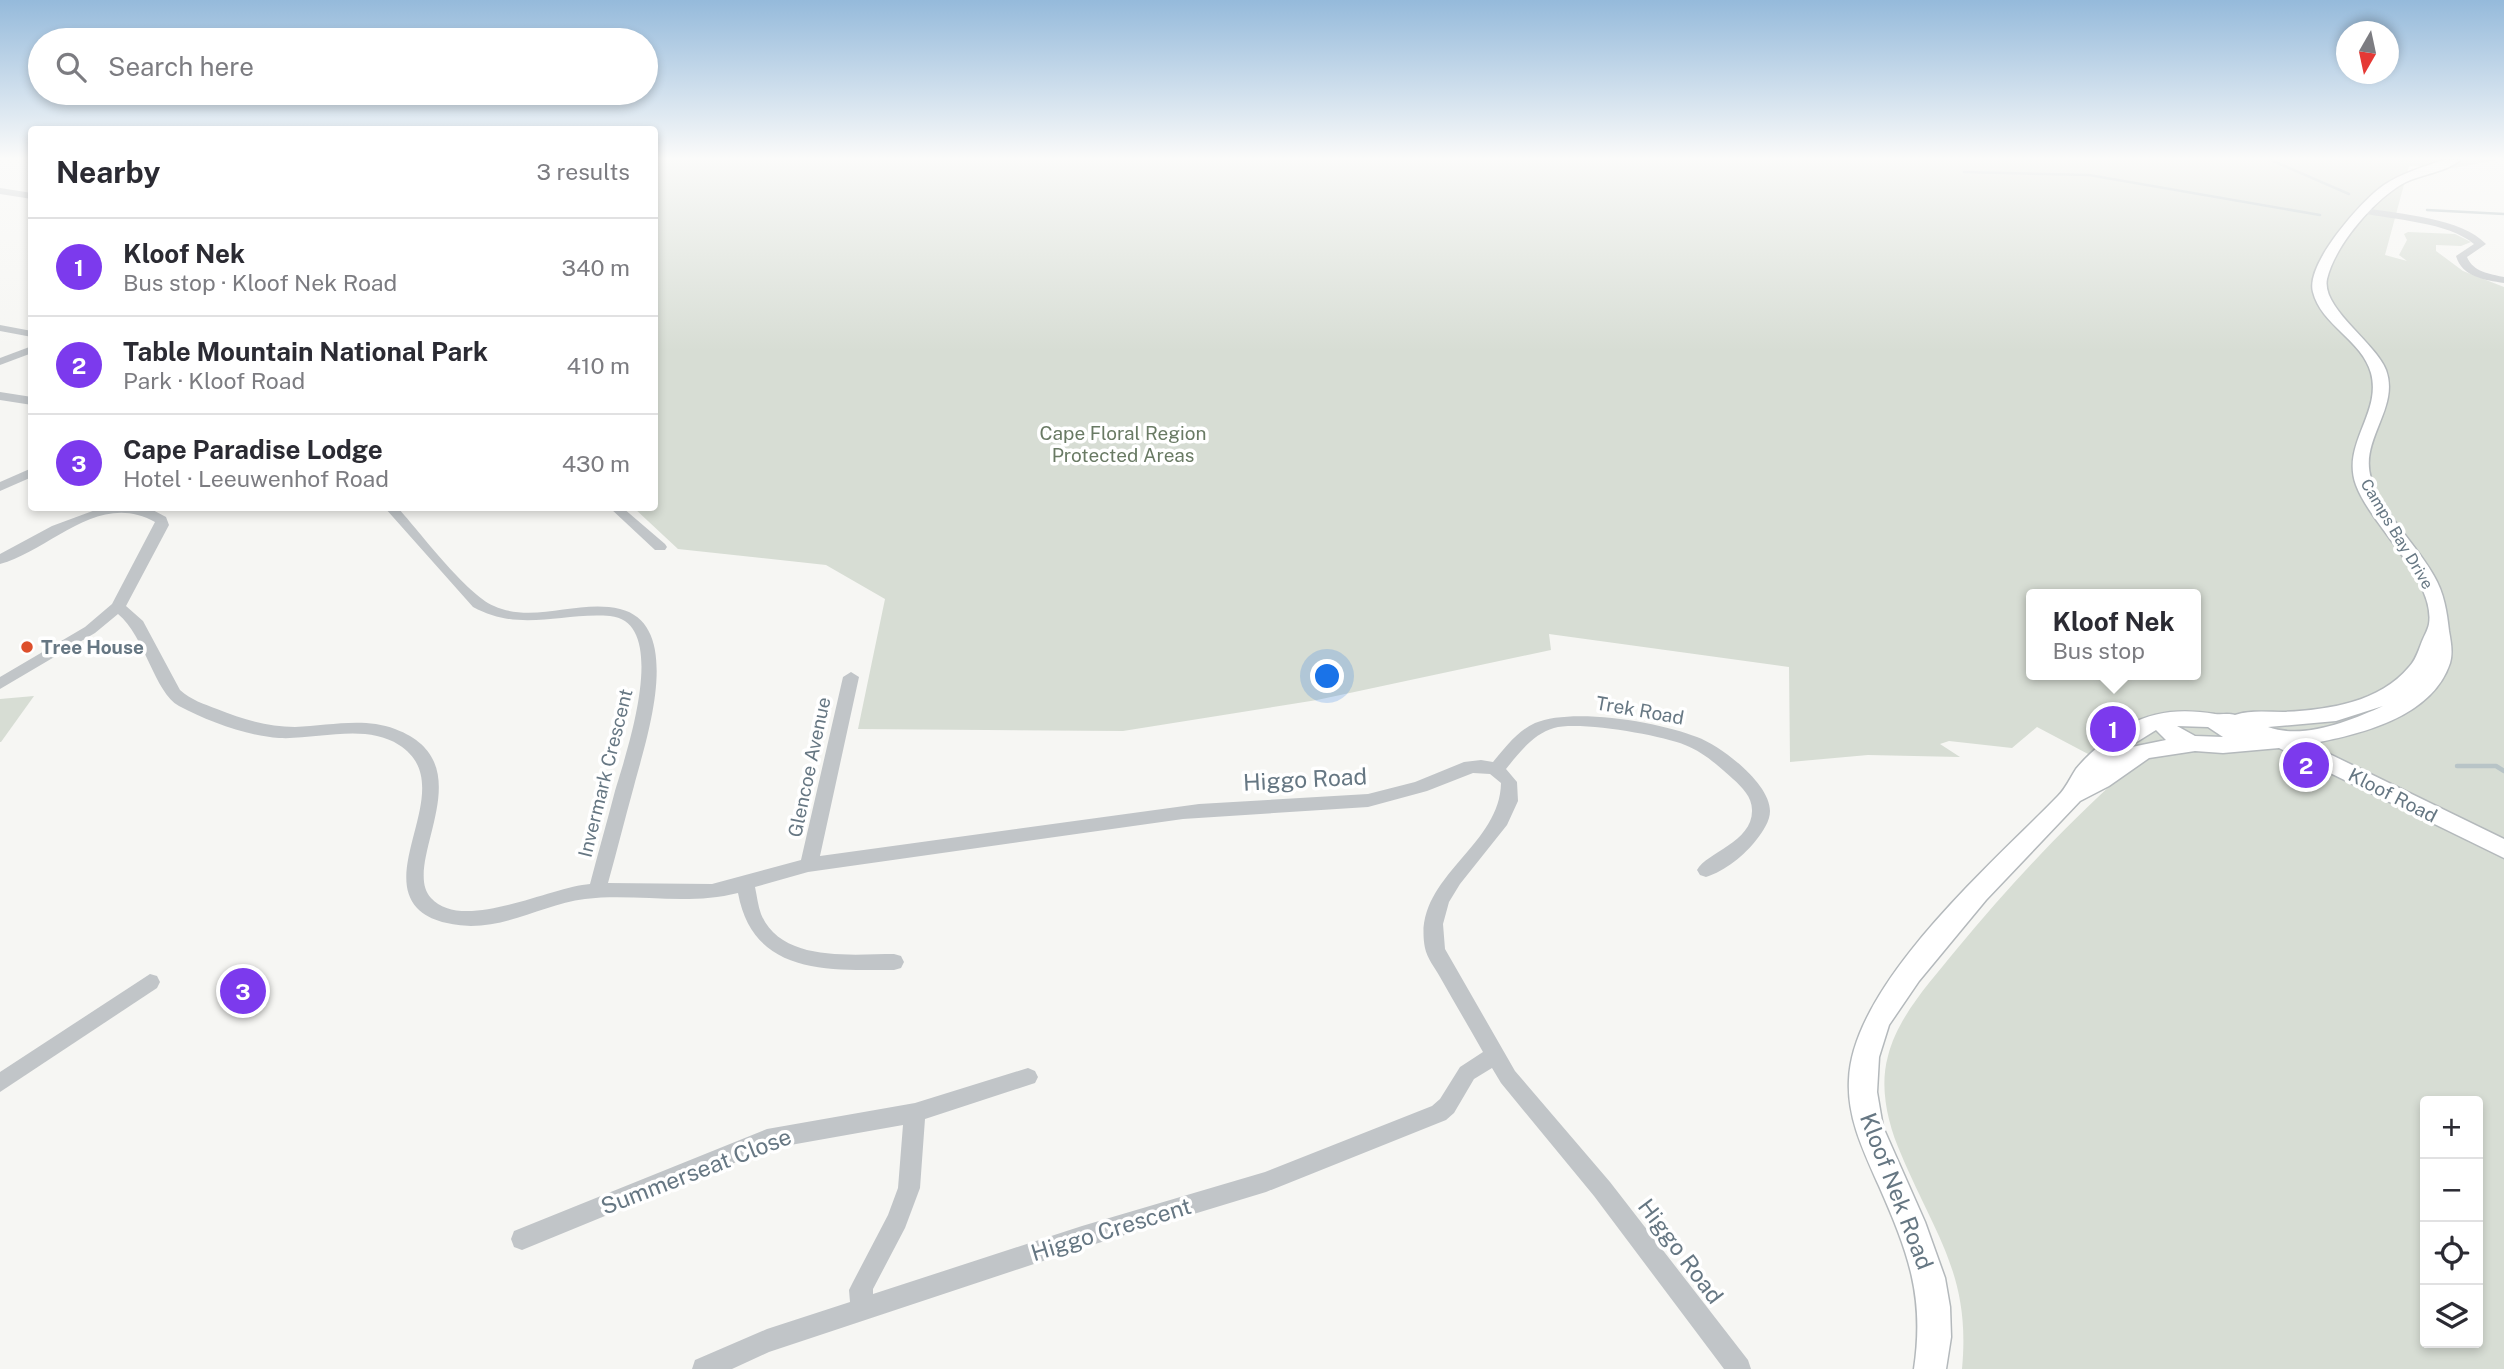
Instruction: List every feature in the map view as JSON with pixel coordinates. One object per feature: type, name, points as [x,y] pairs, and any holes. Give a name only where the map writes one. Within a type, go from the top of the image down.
[{"type":"main road","name":"Camps Bay Drive","points":[[2197,745],[2283,741],[2324,734],[2380,716],[2414,697],[2431,680],[2439,664],[2439,623],[2436,602],[2427,579],[2383,517],[2361,475],[2362,445],[2381,396],[2379,373],[2369,351],[2329,307],[2318,286],[2324,263],[2355,224]]},
{"type":"main road","points":[[2160,720],[2328,715],[2354,709],[2383,697],[2418,671],[2439,623]]},
{"type":"main road","points":[[2160,720],[2172,736],[2197,745]]},
{"type":"main road","name":"Kloof Nek Road","points":[[1930,1369],[1936,1330],[1932,1283],[1917,1238],[1868,1125],[1862,1089],[1868,1043],[1886,1004],[1969,899],[2073,795],[2086,772],[2138,727],[2160,720]]},
{"type":"main road","points":[[2218,720],[2230,730],[2234,739],[2231,744]]},
{"type":"main road","name":"Kloof Road","points":[[2218,720],[2283,741],[2504,849]]},
{"type":"main road","name":"Kloof Nek Road","points":[[2073,795],[2102,780],[2135,754],[2147,750],[2197,745]]},
{"type":"street","points":[[2424,224],[2476,238],[2481,244],[2462,256],[2463,263],[2475,272],[2504,280]]},
{"type":"street","points":[[0,328],[28,333]]},
{"type":"street","points":[[0,353],[28,345]]},
{"type":"street","points":[[0,362],[28,346]]},
{"type":"street","points":[[0,397],[28,400]]},
{"type":"street","points":[[2,485],[28,474]]},
{"type":"street","points":[[0,560],[104,511]]},
{"type":"street","points":[[0,684],[90,630],[118,607],[162,525],[156,516],[141,511]]},
{"type":"street","name":"Invermark Crescent","points":[[394,511],[468,595],[481,606],[498,613],[518,616],[613,612],[631,619],[640,630],[649,661],[648,690],[638,738],[597,891]]},
{"type":"street","points":[[619,511],[660,547]]},
{"type":"street","name":"Higgo Road","points":[[118,607],[136,621],[174,693],[182,701],[270,731],[292,733],[362,728],[379,730],[394,735],[419,752],[427,764],[432,789],[415,883],[417,893],[432,910],[453,917],[482,917],[558,897],[597,891],[712,891],[809,865],[1194,811],[1368,802],[1421,788],[1472,766],[1496,770],[1509,782],[1511,796],[1507,809],[1442,895],[1432,936],[1435,950],[1453,986],[1508,1077],[1595,1180],[1739,1369]]},
{"type":"street","name":"Glencoe Avenue","points":[[809,865],[850,677]]},
{"type":"street","name":"Trek Road","points":[[1496,770],[1531,732],[1564,721],[1591,722],[1663,733],[1701,746],[1722,760],[1753,789],[1762,814],[1755,829],[1736,851],[1706,870]]},
{"type":"street","points":[[745,883],[753,919],[770,940],[783,949],[814,959],[894,961]]},
{"type":"street","points":[[0,1083],[150,982]]},
{"type":"street","name":"Higgo Crescent","points":[[704,1369],[767,1341],[1108,1229],[1266,1182],[1418,1123],[1439,1113],[1467,1073],[1495,1055]]},
{"type":"street","name":"Summerseat Close","points":[[522,1239],[767,1139],[915,1113],[1028,1077]]},
{"type":"street","points":[[862,1310],[861,1290],[864,1281],[897,1220],[909,1188],[915,1113]]},
{"type":"green space","name":"Cape Floral Region Protected Areas","points":[[658,224],[2393,224],[2385,255],[2407,261],[2399,255],[2407,240],[2404,234],[2455,234],[2471,242],[2461,246],[2436,245],[2436,251],[2463,271],[2504,287],[2504,1369],[1962,1369],[1963,1336],[1956,1281],[1938,1233],[1892,1131],[1886,1106],[1885,1068],[1899,1027],[1936,974],[2037,859],[2124,773],[2037,727],[2012,748],[1949,741],[1940,744],[1960,757],[1868,755],[1790,762],[1789,667],[1549,634],[1551,650],[1317,700],[1123,731],[858,729],[885,599],[826,565],[678,549],[637,511],[658,511]]},
{"type":"green space","points":[[34,696],[1,742],[0,742],[0,699]]},
{"type":"waterway","points":[[2457,766],[2496,766],[2504,771]]},
{"type":"place","name":"Tree House","points":[[27,647]]},
{"type":"place","name":"Kloof Nek","points":[[2113,729]]},
{"type":"place","name":"Table Mountain National Park","points":[[2306,765]]},
{"type":"place","name":"Cape Paradise Lodge","points":[[243,991]]}]
